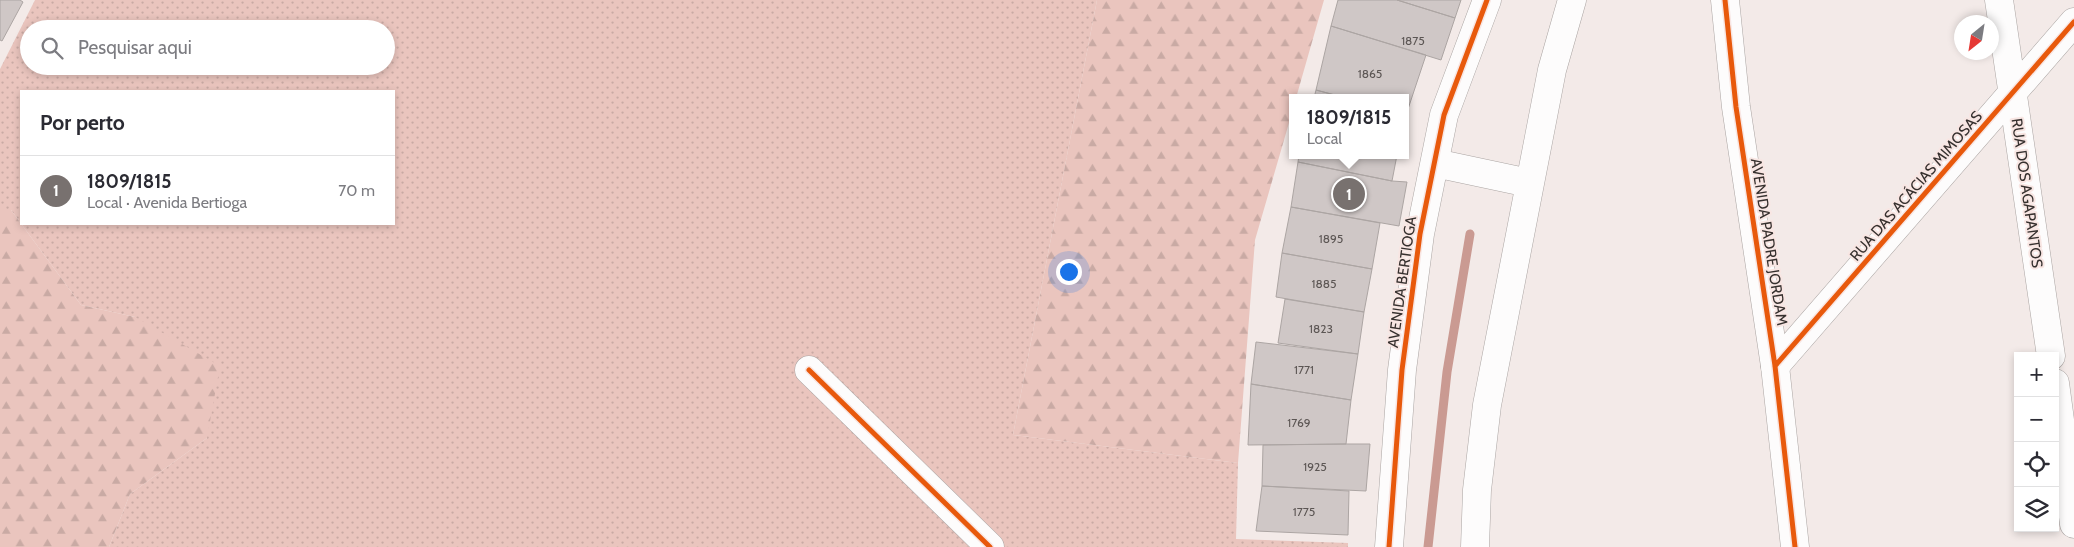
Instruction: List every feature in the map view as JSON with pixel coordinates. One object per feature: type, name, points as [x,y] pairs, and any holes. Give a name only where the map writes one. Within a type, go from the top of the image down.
[{"type":"street","name":"AVENIDA BERTIOGA","points":[[1389,547],[1402,370],[1420,234],[1444,115],[1487,0]]},
{"type":"street","points":[[1475,547],[1477,490],[1487,405],[1552,70],[1572,0]]},
{"type":"street","name":"AVENIDA PADRE JORDAM","points":[[1725,0],[1736,106],[1775,366],[1795,547]]},
{"type":"street","name":"RUA DOS AGAPANTOS","points":[[1999,0],[2050,352]]},
{"type":"street","name":"RUA DAS ACÁCIAS MIMOSAS","points":[[1775,366],[2074,22]]},
{"type":"street","points":[[1435,163],[1529,183]]},
{"type":"street","points":[[809,370],[990,547]]},
{"type":"street","points":[[2058,397],[2070,457],[2074,524]]},
{"type":"green space","points":[[35,0],[1097,0],[1013,435],[1238,463],[1236,539],[1348,543],[1348,547],[109,547],[130,494],[207,438],[135,317],[81,305],[22,225],[395,225],[395,90],[20,90],[20,223],[11,210],[0,210],[0,69],[20,30],[20,75],[395,75],[395,20],[25,20]]},
{"type":"green space","points":[[1097,0],[1324,0],[1297,94],[1289,94],[1289,123],[1255,240],[1238,463],[1013,435]]},
{"type":"green space","points":[[0,210],[11,210],[20,225],[22,225],[81,305],[135,317],[220,366],[207,438],[130,494],[109,547],[0,547]]},
{"type":"building","points":[[0,0],[20,0],[23,2],[2,41],[0,40]]},
{"type":"building","points":[[1338,0],[1397,0],[1455,18],[1441,60],[1331,26]]},
{"type":"building","points":[[1397,0],[1461,0],[1455,18]]},
{"type":"building","points":[[1331,26],[1426,55],[1409,106],[1409,94],[1331,94],[1316,90]]},
{"type":"building","points":[[1316,90],[1331,94],[1315,94]]},
{"type":"building","points":[[1298,159],[1396,159],[1392,181],[1298,162]]},
{"type":"building","points":[[1298,162],[1392,181],[1407,182],[1399,226],[1291,207]]},
{"type":"building","points":[[1291,207],[1380,223],[1372,269],[1282,253]]},
{"type":"building","points":[[1282,253],[1372,269],[1364,312],[1276,297]]},
{"type":"building","points":[[1285,299],[1364,312],[1358,354],[1278,343]]},
{"type":"building","points":[[1256,342],[1358,354],[1351,400],[1251,384]]},
{"type":"building","points":[[1251,384],[1351,400],[1346,444],[1248,445]]},
{"type":"building","points":[[1370,444],[1366,491],[1262,486],[1263,445]]},
{"type":"building","points":[[1262,486],[1349,491],[1348,535],[1256,531]]},
{"type":"waterway","points":[[1428,547],[1447,372],[1470,234]]},
{"type":"cycle path","points":[[1389,547],[1402,370],[1420,234],[1444,115],[1487,0]]},
{"type":"cycle path","points":[[1725,0],[1736,107],[1775,366],[1795,547]]},
{"type":"cycle path","points":[[1775,366],[2074,22]]},
{"type":"cycle path","points":[[809,370],[990,547]]},
{"type":"place","name":"1809/1815","points":[[1349,194]]}]
